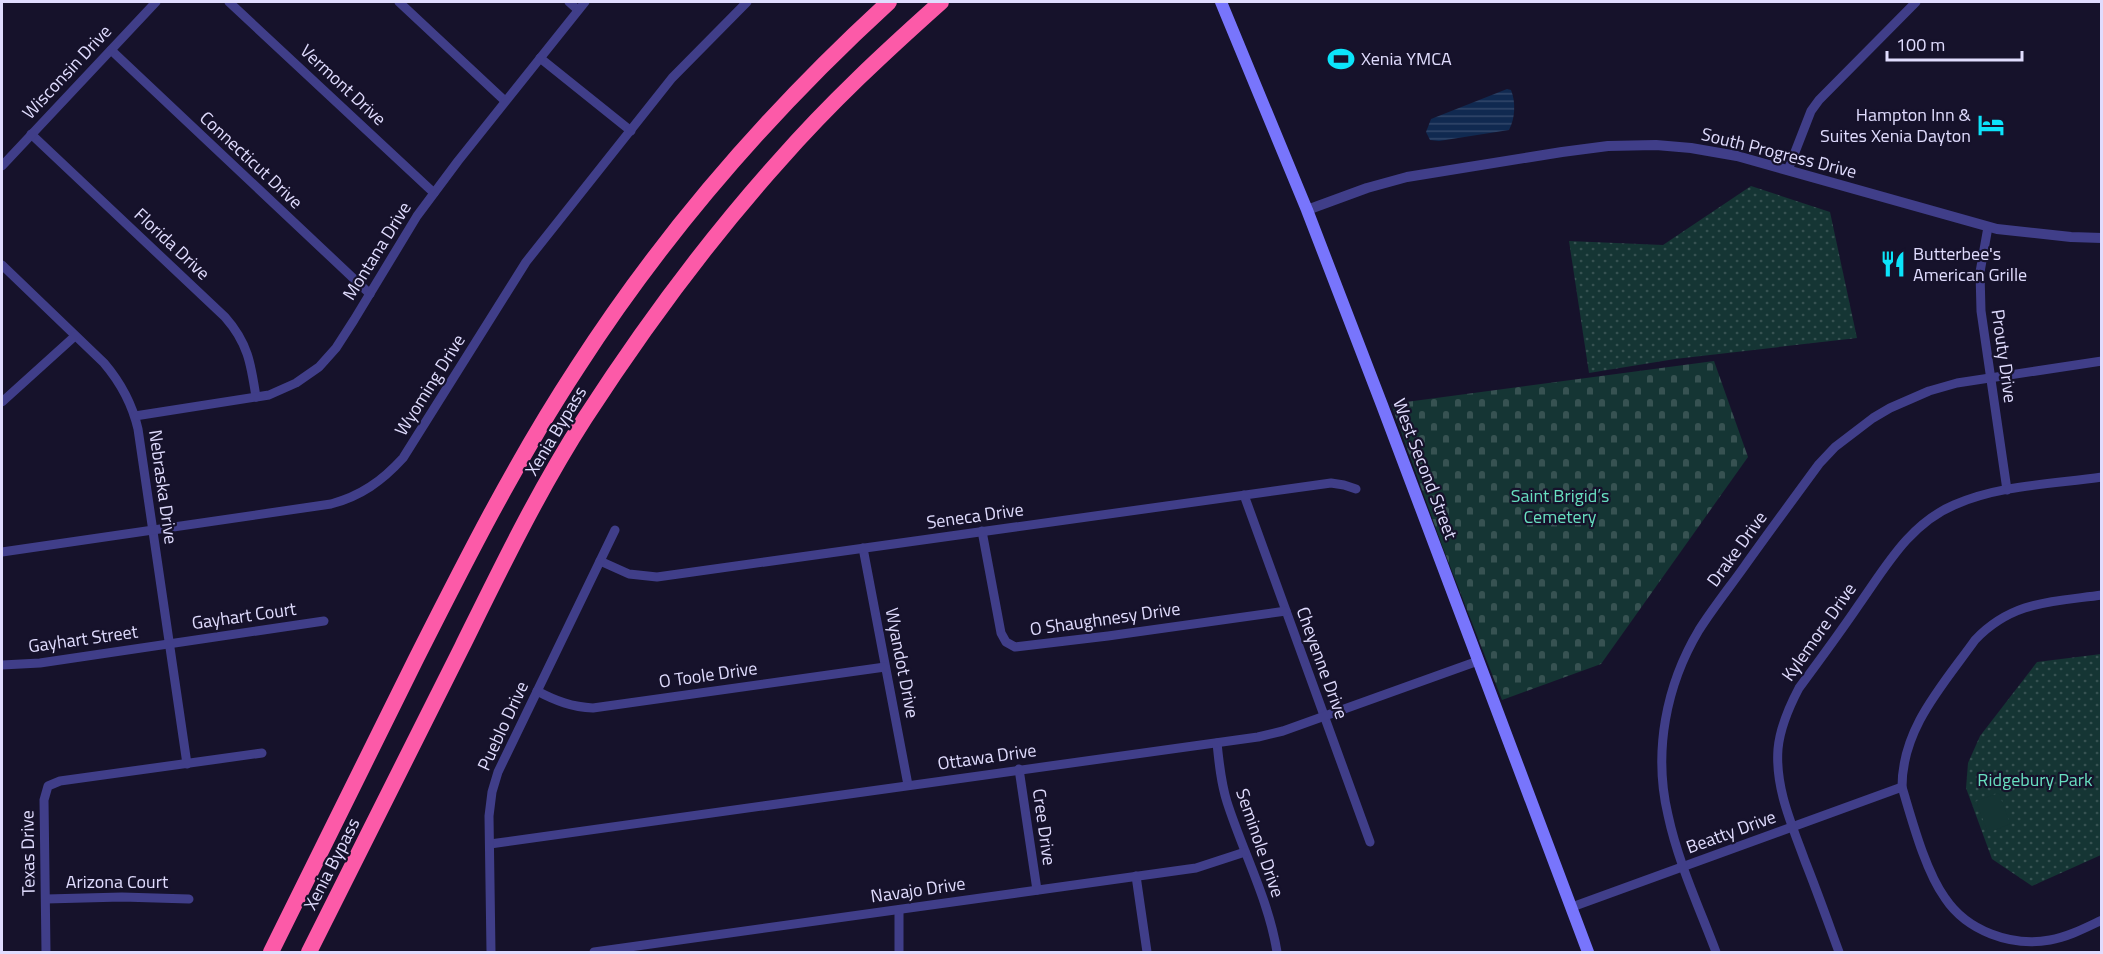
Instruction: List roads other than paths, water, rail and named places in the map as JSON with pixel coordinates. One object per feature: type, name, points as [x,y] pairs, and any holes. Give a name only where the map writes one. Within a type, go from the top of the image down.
[{"type":"highway","name":"Xenia Bypass","points":[[271,952],[486,520],[578,366],[644,273],[716,181],[790,98],[889,2]]},
{"type":"highway","name":"Xenia Bypass","points":[[311,952],[492,585],[585,418],[647,326],[717,234],[781,158],[848,88],[941,2]]},
{"type":"main road","name":"West Second Street","points":[[1221,2],[1307,210],[1588,952]]},
{"type":"street","name":"Wisconsin Drive","points":[[2,166],[156,2]]},
{"type":"street","name":"Vermont Drive","points":[[229,2],[434,194]]},
{"type":"street","points":[[399,2],[506,101]]},
{"type":"street","points":[[569,2],[578,10]]},
{"type":"street","name":"Montana Drive","points":[[135,416],[256,397],[288,387],[319,367],[336,348],[417,216],[585,2]]},
{"type":"street","name":"Wyoming Drive","points":[[2,552],[331,504],[359,494],[378,483],[403,458],[526,262],[680,70],[747,2]]},
{"type":"street","points":[[1788,170],[1811,111],[1819,100],[1916,2]]},
{"type":"street","name":"Connecticut Drive","points":[[111,50],[370,294]]},
{"type":"street","points":[[540,58],[631,130]]},
{"type":"street","name":"Florida Drive","points":[[31,134],[231,324],[246,347],[256,397]]},
{"type":"street","name":"South Progress Drive","points":[[1307,210],[1367,188],[1407,177],[1553,153],[1608,146],[1656,145],[1691,147],[1737,156],[1988,227],[2058,236],[2102,238]]},
{"type":"street","name":"Prouty Drive","points":[[1988,227],[1981,262],[1979,288],[2007,490]]},
{"type":"street","name":"Nebraska Drive","points":[[2,265],[117,379],[128,397],[135,416],[187,764]]},
{"type":"street","points":[[2,402],[75,336]]},
{"type":"street","name":"Drake Drive","points":[[1716,952],[1684,867],[1667,813],[1663,780],[1662,754],[1666,714],[1683,661],[1699,630],[1819,464],[1835,447],[1873,418],[1910,398],[1949,385],[2102,361]]},
{"type":"street","name":"Kylemore Drive","points":[[1839,952],[1780,786],[1778,751],[1784,719],[1799,688],[1892,558],[1916,530],[1934,515],[1955,504],[2007,490],[2102,477]]},
{"type":"street","name":"Seneca Drive","points":[[600,561],[629,574],[657,577],[1331,483],[1344,484],[1356,489]]},
{"type":"street","name":"Cheyenne Drive","points":[[1244,495],[1370,842]]},
{"type":"street","name":"Pueblo Drive","points":[[491,952],[490,806],[495,782],[615,530]]},
{"type":"street","name":"O Shaughnesy Drive","points":[[982,531],[1001,633],[1006,642],[1015,647],[1286,611]]},
{"type":"street","name":"Wyandot Drive","points":[[863,548],[908,785]]},
{"type":"street","points":[[2102,595],[2023,607],[2003,616],[1985,630],[1975,640],[1918,720],[1907,747],[1902,770],[1902,787],[1939,888],[1952,907],[1969,922],[1986,932],[2028,942],[2052,940],[2102,920]]},
{"type":"street","name":"Gayhart Court","points":[[168,644],[324,621]]},
{"type":"street","name":"Gayhart Street","points":[[2,665],[40,663],[168,644]]},
{"type":"street","name":"Ottawa Drive","points":[[490,844],[1268,735],[1478,661]]},
{"type":"street","name":"O Toole Drive","points":[[537,691],[553,700],[572,706],[593,708],[885,666]]},
{"type":"street","name":"Seminole Drive","points":[[1217,743],[1227,802],[1270,921],[1277,952]]},
{"type":"street","points":[[187,764],[262,753]]},
{"type":"street","name":"Texas Drive","points":[[46,952],[44,800],[48,786],[60,781],[187,764]]},
{"type":"street","name":"Cree Drive","points":[[1019,769],[1037,890]]},
{"type":"street","name":"Beatty Drive","points":[[1572,908],[1902,787]]},
{"type":"street","name":"Navajo Drive","points":[[594,952],[1196,868],[1245,852]]},
{"type":"street","points":[[1136,876],[1147,952]]},
{"type":"street","name":"Arizona Court","points":[[46,899],[122,897],[189,899]]},
{"type":"street","points":[[898,910],[899,952]]},
{"type":"water","points":[[1507,89],[1511,90],[1514,105],[1513,121],[1509,130],[1439,141],[1430,140],[1426,132],[1431,119]]},
{"type":"place","name":"Xenia YMCA","points":[[1341,59]]},
{"type":"place","name":"Hampton Inn & Suites Xenia Dayton","points":[[1991,125]]},
{"type":"place","name":"Butterbee's American Grille","points":[[1893,264]]},
{"type":"park label","name":"Saint Brigid’s Cemetery","points":[[1560,506]]},
{"type":"park label","name":"Ridgebury Park","points":[[2035,780]]}]
